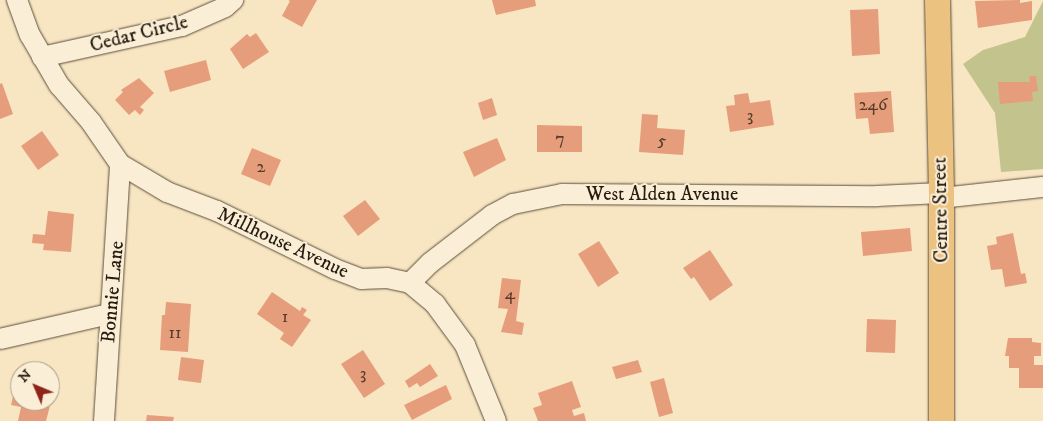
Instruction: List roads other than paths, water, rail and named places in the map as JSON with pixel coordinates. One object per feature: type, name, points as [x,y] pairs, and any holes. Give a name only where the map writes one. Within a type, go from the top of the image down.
[{"type":"main road","name":"Centre Street","points":[[937,0],[941,196],[941,421]]},
{"type":"street","points":[[18,0],[42,57],[59,85],[91,122],[120,164]]},
{"type":"street","name":"Cedar Circle","points":[[42,57],[182,26],[233,0]]},
{"type":"street","name":"Millhouse Avenue","points":[[120,164],[167,192],[217,211],[336,269],[361,279],[387,278],[410,283],[435,304],[465,344],[496,421]]},
{"type":"street","name":"Bonnie Lane","points":[[104,421],[109,314],[118,232],[120,164]]},
{"type":"street","name":"West Alden Avenue","points":[[410,283],[430,263],[492,215],[513,204],[562,194],[941,196],[1043,187]]},
{"type":"street","points":[[0,339],[109,314]]}]
